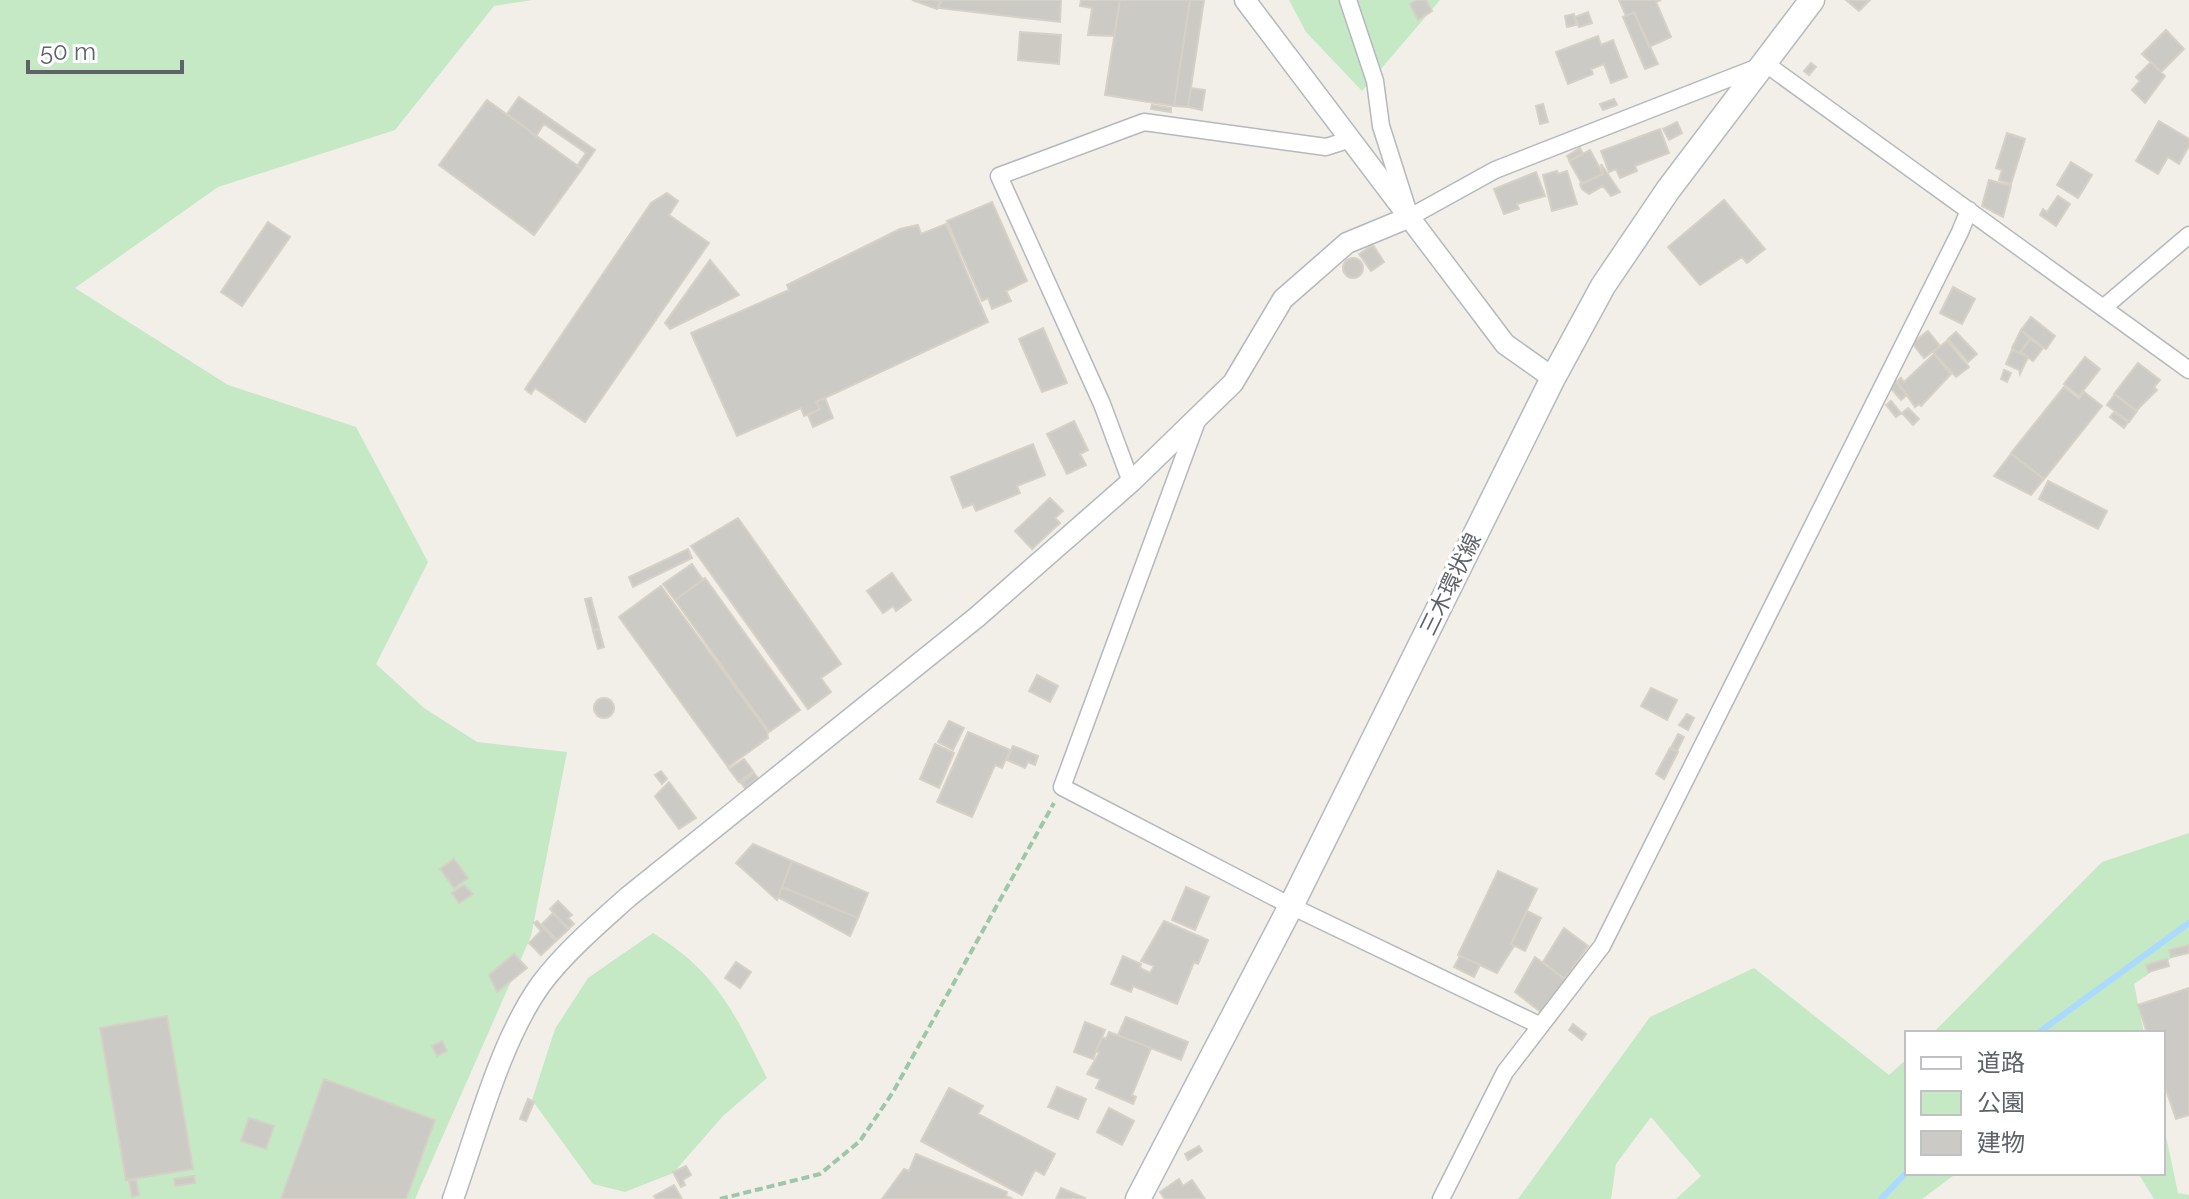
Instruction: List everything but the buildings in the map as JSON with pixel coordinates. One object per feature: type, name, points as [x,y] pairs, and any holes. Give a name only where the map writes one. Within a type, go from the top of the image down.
[{"type":"main road","name":"三木環状線","points":[[1138,1199],[1291,906],[1553,378],[1603,286],[1812,0]]},
{"type":"street","points":[[1245,0],[1505,344],[1553,378]]},
{"type":"street","points":[[1348,0],[1375,81],[1381,126],[1410,217]]},
{"type":"street","points":[[453,1199],[514,1029],[541,984],[577,942],[628,897],[977,617],[1131,482],[1233,383],[1283,299],[1347,243],[1410,217],[1495,170],[1766,64],[2189,370]]},
{"type":"street","points":[[1131,482],[1102,404],[999,176],[1144,122],[1326,147],[1351,139]]},
{"type":"street","points":[[1441,1199],[1505,1072],[1602,946],[1969,210]]},
{"type":"street","points":[[2103,308],[2189,235]]},
{"type":"street","points":[[1197,421],[1062,787],[1291,906],[1539,1025]]},
{"type":"path","points":[[720,1199],[820,1174],[860,1141],[893,1092],[1062,787]]},
{"type":"green space","points":[[0,0],[533,0],[494,6],[395,130],[218,187],[75,288],[228,385],[356,427],[428,562],[376,664],[424,708],[477,742],[567,752],[531,936],[415,1199],[0,1199]]},
{"type":"green space","points":[[1289,0],[1440,0],[1362,91],[1306,32]]},
{"type":"green space","points":[[2189,833],[2189,946],[2134,984],[2144,1031],[1935,1031],[2102,862]]},
{"type":"green space","points":[[653,933],[694,963],[709,979],[734,1014],[767,1078],[723,1116],[673,1173],[625,1192],[593,1184],[532,1100],[555,1029],[588,978]]},
{"type":"green space","points":[[1754,968],[1889,1075],[1905,1061],[1905,1175],[1954,1175],[1922,1199],[1676,1199],[1701,1176],[1651,1117],[1616,1164],[1611,1199],[1518,1199],[1650,1017]]},
{"type":"green space","points":[[2165,1131],[2178,1193],[2189,1195],[2189,1199],[2154,1199],[2139,1175],[2165,1175]]},
{"type":"waterway","points":[[2041,1031],[2189,923]]},
{"type":"waterway","points":[[1881,1199],[1905,1174]]}]
